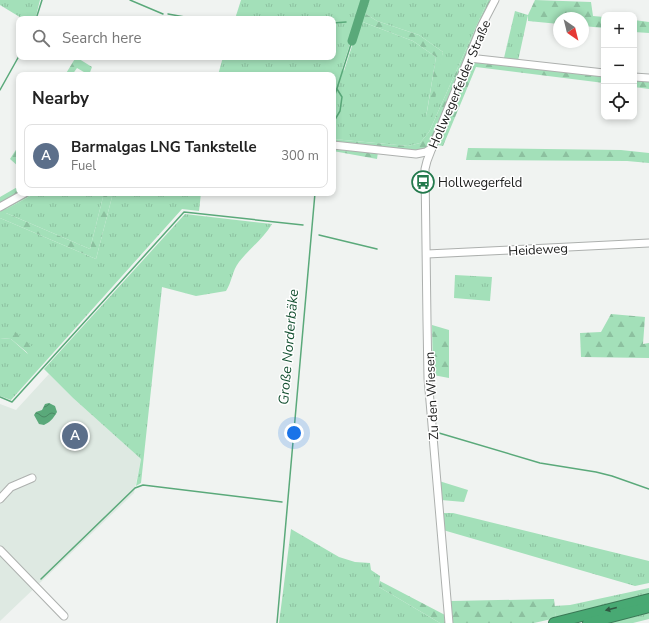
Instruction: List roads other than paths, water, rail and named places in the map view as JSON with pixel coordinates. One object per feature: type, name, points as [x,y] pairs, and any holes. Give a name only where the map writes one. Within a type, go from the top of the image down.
[{"type":"highway","points":[[554,623],[649,599]]},
{"type":"highway","points":[[588,623],[649,607]]},
{"type":"street","name":"Hollwegerfelder Straße","points":[[426,169],[427,161],[432,148],[482,25],[495,0]]},
{"type":"street","points":[[469,58],[601,73]]},
{"type":"street","points":[[637,77],[649,78]]},
{"type":"street","points":[[336,145],[416,154],[426,152],[432,148]]},
{"type":"street","points":[[416,154],[422,160],[426,169]]},
{"type":"street","name":"Zu den Wiesen","points":[[426,169],[428,378],[449,623]]},
{"type":"street","points":[[0,207],[20,196]]},
{"type":"street","name":"Heideweg","points":[[427,254],[649,243]]},
{"type":"street","points":[[0,498],[11,487],[32,478]]},
{"type":"street","points":[[0,550],[64,616]]},
{"type":"water","points":[[49,403],[55,406],[57,412],[48,423],[44,425],[39,424],[34,415],[36,412],[42,410],[45,404]]},
{"type":"waterway","points":[[37,16],[42,0]]},
{"type":"waterway","points":[[130,0],[163,14]]},
{"type":"waterway","name":"Große Norderbäke","points":[[352,41],[365,0]]},
{"type":"waterway","points":[[168,14],[179,16]]},
{"type":"waterway","points":[[336,23],[346,22]]},
{"type":"waterway","name":"Große Norderbäke","points":[[336,92],[352,41]]},
{"type":"waterway","points":[[0,90],[17,60]]},
{"type":"waterway","name":"Große Norderbäke","points":[[336,118],[340,111],[342,97],[337,89]]},
{"type":"waterway","name":"Große Norderbäke","points":[[277,623],[315,196]]},
{"type":"waterway","points":[[0,397],[12,402],[184,212],[303,225]]},
{"type":"waterway","points":[[319,235],[377,249]]},
{"type":"waterway","points":[[439,433],[540,463],[612,476],[649,489]]},
{"type":"waterway","points":[[41,579],[135,488],[143,485],[282,502]]},
{"type":"place","name":"Hollwegerfeld","points":[[423,182]]},
{"type":"place","name":"Barmalgas LNG Tankstelle","points":[[75,436]]}]
